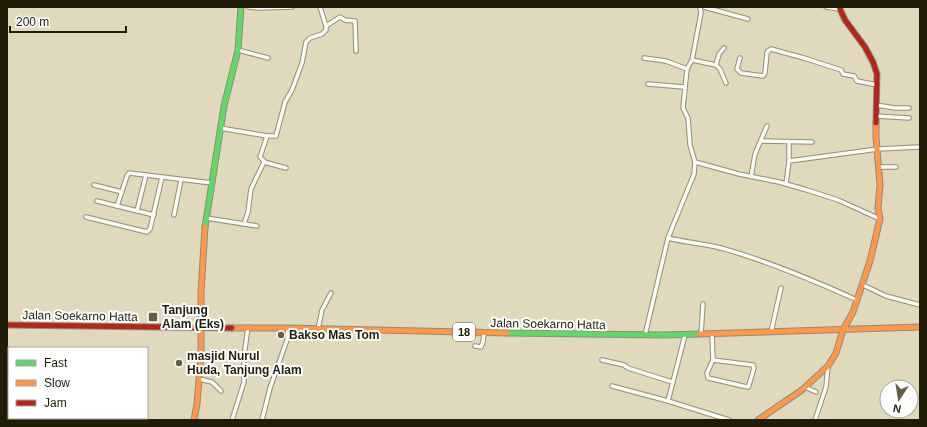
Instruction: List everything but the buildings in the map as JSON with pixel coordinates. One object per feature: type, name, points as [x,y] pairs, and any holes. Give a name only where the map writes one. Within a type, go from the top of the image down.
[{"type":"main road","points":[[194,420],[199,379],[202,328],[201,293],[206,218],[224,106],[238,50],[241,7]]},
{"type":"main road","points":[[758,420],[805,387],[828,366],[836,353],[842,330],[853,312],[863,285],[880,219],[878,208],[879,167],[876,137],[877,74],[873,62],[865,47],[845,20],[839,8]]},
{"type":"main road","name":"Jalan Soekarno Hatta","points":[[7,325],[202,328],[248,327],[484,333],[645,335],[920,327]]},
{"type":"street","points":[[249,7],[292,7]]},
{"type":"street","points":[[220,128],[274,137],[278,133],[285,102],[292,90],[302,63],[306,42],[310,38],[324,32],[326,26],[320,7]]},
{"type":"street","points":[[645,335],[668,238],[694,174],[695,162],[690,145],[688,118],[683,108],[687,69],[692,60],[701,13],[700,7]]},
{"type":"street","points":[[704,7],[748,19]]},
{"type":"street","points":[[826,7],[839,8]]},
{"type":"street","points":[[326,26],[340,17],[346,20],[355,21],[356,51]]},
{"type":"street","points":[[716,66],[719,54],[724,48]]},
{"type":"street","points":[[740,58],[737,69],[741,74],[763,76],[765,73],[767,53],[771,49],[841,70],[843,74],[854,76],[857,81],[877,85]]},
{"type":"street","points":[[238,50],[268,58]]},
{"type":"street","points":[[644,58],[666,61],[687,69]]},
{"type":"street","points":[[692,60],[716,66],[720,69],[726,83]]},
{"type":"street","points":[[648,84],[684,87]]},
{"type":"street","points":[[876,105],[895,108],[909,108]]},
{"type":"street","points":[[876,116],[909,118]]},
{"type":"street","points":[[751,177],[755,154],[767,126]]},
{"type":"street","points":[[267,136],[260,157],[264,162],[286,168]]},
{"type":"street","points":[[761,141],[812,142]]},
{"type":"street","points":[[786,184],[789,161],[789,142]]},
{"type":"street","points":[[789,161],[878,149],[919,148]]},
{"type":"street","points":[[244,224],[248,212],[251,189],[264,162]]},
{"type":"street","points":[[695,162],[751,177],[786,184],[838,200],[880,219]]},
{"type":"street","points":[[879,167],[896,167]]},
{"type":"street","points":[[118,206],[129,173],[212,183]]},
{"type":"street","points":[[137,211],[146,175]]},
{"type":"street","points":[[86,217],[145,232],[150,229],[162,177]]},
{"type":"street","points":[[174,215],[181,180]]},
{"type":"street","points":[[94,185],[122,192]]},
{"type":"street","points":[[97,201],[154,215]]},
{"type":"street","points":[[206,218],[257,226]]},
{"type":"street","points":[[668,238],[689,243],[710,245],[775,265],[857,300]]},
{"type":"street","points":[[863,285],[886,296],[920,305]]},
{"type":"street","points":[[771,332],[781,288]]},
{"type":"street","points":[[318,329],[322,310],[331,293]]},
{"type":"street","points":[[701,334],[703,304]]},
{"type":"street","points":[[232,420],[244,382],[244,356],[248,327]]},
{"type":"street","points":[[262,420],[270,388],[286,340],[288,328]]},
{"type":"street","points":[[475,346],[481,347],[484,333]]},
{"type":"street","points":[[712,334],[713,360],[707,374],[708,378],[748,387],[754,368],[753,365],[713,360]]},
{"type":"street","points":[[668,401],[685,335]]},
{"type":"street","points":[[602,360],[624,365],[628,368],[672,382]]},
{"type":"street","points":[[815,420],[826,387],[828,366]]},
{"type":"street","points":[[199,379],[212,382],[221,391]]},
{"type":"street","points":[[612,386],[668,401],[729,420]]},
{"type":"street","points":[[805,387],[816,392]]},
{"type":"traffic: fast","points":[[205,227],[224,106],[238,50],[241,7]]},
{"type":"traffic: fast","points":[[507,333],[699,334]]},
{"type":"traffic: slow","points":[[758,420],[802,390],[828,366],[836,353],[843,330],[853,312],[870,261],[880,219],[878,208],[880,185],[876,123]]},
{"type":"traffic: slow","points":[[194,420],[197,404],[201,354],[201,293],[205,227]]},
{"type":"traffic: slow","points":[[699,334],[920,327]]},
{"type":"traffic: slow","points":[[232,328],[507,333]]},
{"type":"traffic: jam","points":[[839,7],[845,20],[865,47],[873,62],[877,74],[876,123]]},
{"type":"traffic: jam","points":[[7,325],[232,328]]},
{"type":"place","name":"Tanjung Alam (Eks)","points":[[153,317]]},
{"type":"place","name":"Bakso Mas Tom","points":[[281,335]]},
{"type":"place","name":"masjid Nurul Huda, Tanjung Alam","points":[[179,363]]}]
